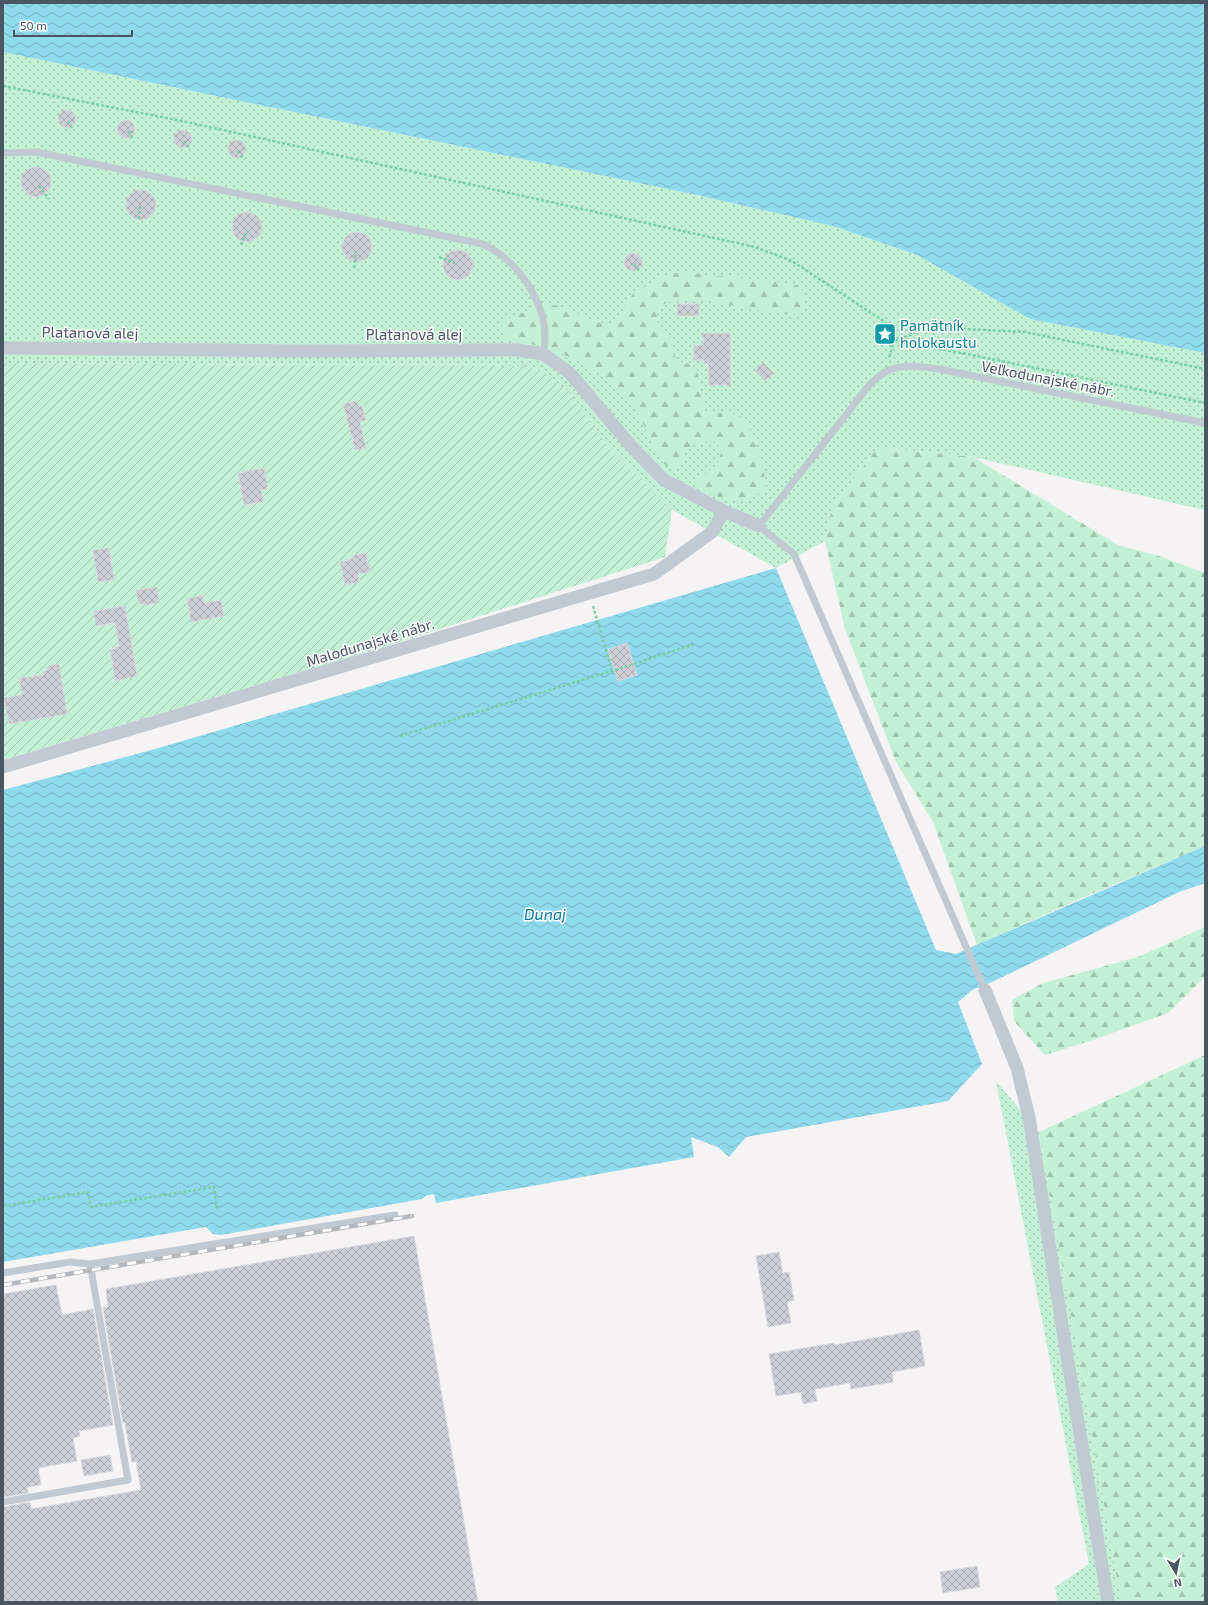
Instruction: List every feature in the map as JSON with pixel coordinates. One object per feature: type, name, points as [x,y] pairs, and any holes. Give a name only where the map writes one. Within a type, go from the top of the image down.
[{"type":"street","name":"Platanová alej","points":[[3,348],[293,351],[518,350],[543,354],[570,373],[631,446],[664,480],[724,511],[759,526]]},
{"type":"street","name":"Malodunajské nábr.","points":[[3,767],[654,574],[712,532],[724,511]]},
{"type":"street","points":[[985,990],[1017,1068],[1029,1117],[1108,1602]]},
{"type":"lane","points":[[3,153],[36,152],[483,244],[495,249],[518,270],[536,298],[546,331],[546,342],[543,354]]},
{"type":"lane","name":"Veľkodunajské nábr.","points":[[886,371],[902,366],[939,369],[1205,423]]},
{"type":"lane","points":[[886,371],[870,384],[759,526],[794,554],[964,946],[985,990]]},
{"type":"lane","points":[[3,1272],[70,1262],[90,1264],[395,1215]]},
{"type":"lane","points":[[3,1502],[128,1480],[90,1264]]},
{"type":"path","points":[[3,86],[197,124],[755,247],[792,261],[885,322],[892,331],[894,341],[886,371]]},
{"type":"path","points":[[68,121],[73,130]]},
{"type":"path","points":[[128,131],[133,139]]},
{"type":"path","points":[[184,141],[190,149]]},
{"type":"path","points":[[238,151],[244,160]]},
{"type":"path","points":[[39,186],[49,199]]},
{"type":"path","points":[[139,220],[140,204]]},
{"type":"path","points":[[241,245],[247,230]]},
{"type":"path","points":[[354,268],[356,251]]},
{"type":"path","points":[[439,257],[455,263]]},
{"type":"path","points":[[634,264],[640,272]]},
{"type":"path","points":[[894,341],[922,330],[965,329],[1025,332],[1205,369]]},
{"type":"path","points":[[894,341],[967,354],[1205,403]]},
{"type":"path","points":[[597,621],[612,671]]},
{"type":"path","points":[[400,736],[612,671],[694,644]]},
{"type":"path","points":[[3,1206],[88,1192],[91,1207],[214,1187],[217,1210]]},
{"type":"green space","points":[[3,52],[697,195],[833,226],[917,255],[1030,319],[1205,353],[1205,510],[973,457],[878,447],[832,508],[825,541],[776,568],[672,510],[606,445],[569,392],[539,370],[521,366],[3,363]]},
{"type":"green space","points":[[674,273],[688,273],[777,282],[797,285],[803,291],[805,303],[802,311],[794,314],[784,314],[706,301],[667,302],[660,307],[656,318],[659,325],[670,338],[675,358],[679,362],[689,364],[698,374],[704,408],[707,412],[737,415],[746,422],[758,450],[766,488],[759,494],[750,498],[737,500],[720,498],[701,491],[698,487],[697,482],[718,463],[721,453],[717,443],[706,441],[693,444],[687,449],[678,470],[671,469],[665,465],[655,450],[641,419],[632,404],[605,378],[594,370],[560,353],[530,344],[510,341],[503,337],[502,325],[508,320],[544,305],[563,307],[602,323],[614,322],[618,320],[633,294],[644,286]]},
{"type":"green space","points":[[3,363],[521,366],[539,370],[569,392],[606,445],[672,510],[665,557],[362,654],[3,760]]},
{"type":"green space","points":[[878,447],[973,457],[1118,545],[1159,556],[1205,573],[1205,846],[1075,901],[977,945],[933,822],[896,762],[845,629],[825,541],[832,508]]},
{"type":"green space","points":[[1205,927],[1205,977],[1168,1013],[1087,1042],[1045,1055],[1014,1021],[1012,1000],[1043,983],[1138,957]]},
{"type":"green space","points":[[1205,1055],[1205,1602],[1121,1602],[1039,1132]]},
{"type":"green space","points":[[996,1081],[1039,1132],[1121,1602],[1058,1602],[1055,1587],[1089,1564]]},
{"type":"water","points":[[3,3],[1205,3],[1205,353],[1030,319],[917,255],[833,226],[697,195],[3,52]]},
{"type":"water","name":"Dunaj","points":[[776,568],[936,950],[956,954],[1205,846],[1205,883],[1179,892],[992,982],[972,990],[958,1002],[982,1064],[948,1101],[746,1137],[729,1157],[718,1147],[691,1137],[694,1157],[436,1203],[434,1194],[426,1196],[422,1199],[221,1235],[213,1234],[206,1227],[3,1262],[3,790],[155,749]]},
{"type":"building","points":[[63,110],[71,110],[76,115],[74,126],[71,128],[63,128],[58,123],[58,115]]},
{"type":"building","points":[[122,120],[130,120],[135,125],[133,136],[130,138],[122,138],[117,133],[117,125]]},
{"type":"building","points":[[179,130],[187,130],[192,135],[190,146],[187,148],[179,148],[174,143],[174,135]]},
{"type":"building","points":[[233,140],[241,140],[246,145],[244,156],[241,158],[233,158],[228,153],[228,145]]},
{"type":"building","points":[[36,167],[47,171],[51,182],[47,193],[36,197],[25,193],[21,182],[25,171]]},
{"type":"building","points":[[141,190],[152,194],[156,205],[152,216],[141,220],[130,216],[126,205],[130,194]]},
{"type":"building","points":[[247,212],[258,216],[262,227],[258,238],[247,242],[236,238],[232,227],[236,216]]},
{"type":"building","points":[[357,232],[368,236],[372,247],[368,258],[357,262],[346,258],[342,247],[346,236]]},
{"type":"building","points":[[458,250],[469,254],[473,265],[469,276],[458,280],[447,276],[443,265],[447,254]]},
{"type":"building","points":[[629,253],[637,253],[642,258],[640,269],[637,271],[629,271],[624,266],[624,258]]},
{"type":"building","points":[[677,304],[699,304],[699,316],[677,316]]},
{"type":"building","points":[[703,333],[730,333],[730,385],[709,385],[708,363],[704,364],[704,360],[694,360],[694,345],[703,345]]},
{"type":"building","points":[[763,362],[774,373],[765,381],[755,370]]},
{"type":"building","points":[[357,401],[359,407],[362,406],[366,420],[360,422],[366,448],[355,450],[343,404]]},
{"type":"building","points":[[264,468],[268,488],[261,490],[264,502],[244,505],[238,473]]},
{"type":"building","points":[[109,548],[114,580],[98,582],[93,550]]},
{"type":"building","points":[[366,553],[370,572],[358,574],[360,582],[345,585],[340,562],[354,558],[354,555]]},
{"type":"building","points":[[157,587],[159,603],[146,605],[138,603],[136,590]]},
{"type":"building","points":[[203,595],[204,603],[221,600],[224,616],[191,622],[187,599]]},
{"type":"building","points":[[125,606],[137,676],[115,681],[110,649],[119,647],[115,623],[96,626],[94,611]]},
{"type":"building","points":[[627,643],[637,675],[618,681],[608,650]]},
{"type":"building","points":[[59,664],[67,714],[9,724],[4,698],[22,695],[19,678],[44,675],[43,672],[48,670],[47,666]]},
{"type":"building","points":[[414,1236],[478,1602],[3,1602],[3,1507],[30,1502],[31,1509],[141,1490],[136,1461],[132,1462],[125,1423],[123,1423],[103,1308],[108,1307],[106,1289]]},
{"type":"building","points":[[779,1252],[783,1273],[789,1272],[794,1300],[787,1302],[791,1323],[768,1327],[756,1256]]},
{"type":"building","points":[[56,1285],[62,1315],[93,1309],[113,1425],[79,1431],[80,1436],[73,1438],[77,1461],[38,1468],[41,1485],[27,1487],[28,1493],[3,1497],[3,1294]]},
{"type":"building","points":[[919,1330],[925,1366],[892,1372],[893,1382],[851,1389],[850,1383],[815,1389],[817,1401],[803,1404],[801,1392],[776,1396],[769,1354],[834,1343],[834,1345]]},
{"type":"building","points":[[110,1455],[113,1471],[84,1476],[81,1460]]},
{"type":"building","points":[[977,1566],[980,1587],[943,1593],[940,1572]]},
{"type":"railway","points":[[3,1285],[412,1216]]},
{"type":"place","name":"Pamätník holokaustu","points":[[885,334]]}]
